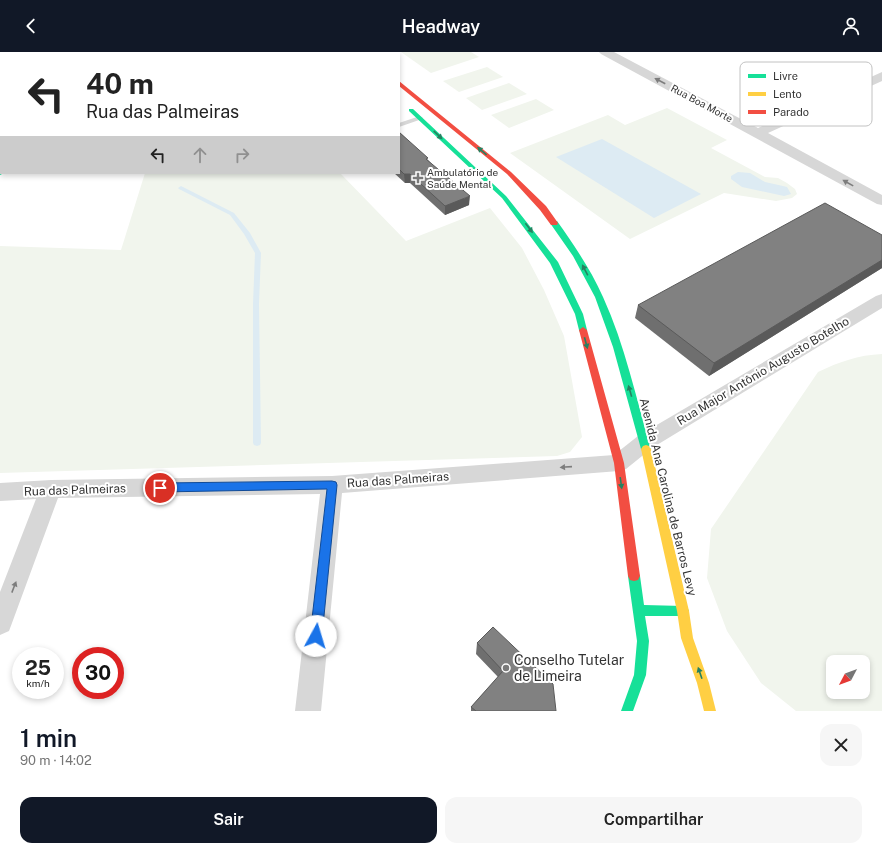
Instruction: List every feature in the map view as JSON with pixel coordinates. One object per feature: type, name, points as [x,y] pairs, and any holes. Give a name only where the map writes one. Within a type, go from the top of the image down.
[{"type":"street","name":"Rua Boa Morte","points":[[605,52],[740,123]]},
{"type":"street","points":[[872,81],[882,76]]},
{"type":"street","name":"Avenida Ana Carolina de Barros Levy","points":[[400,84],[509,173],[543,208],[577,255],[599,297],[617,347],[645,442],[683,612],[687,638],[703,683],[710,711]]},
{"type":"street","points":[[404,104],[504,197],[554,262],[579,314],[619,463],[643,641],[640,675],[627,711]]},
{"type":"street","name":"Rua Boa Morte","points":[[745,126],[882,202]]},
{"type":"street","points":[[758,133],[773,126]]},
{"type":"street","name":"Rua Major Antônio Augusto Botelho","points":[[645,442],[882,300]]},
{"type":"street","points":[[619,463],[645,442]]},
{"type":"street","name":"Rua das Palmeiras","points":[[0,492],[51,489],[332,485],[619,463]]},
{"type":"street","points":[[308,711],[332,485]]},
{"type":"street","points":[[0,623],[51,489]]},
{"type":"street","points":[[639,610],[683,612]]},
{"type":"lane","points":[[400,125],[420,118]]},
{"type":"shaded area","points":[[401,52],[471,52],[479,57],[431,73]]},
{"type":"shaded area","points":[[487,67],[503,77],[459,92],[443,81]]},
{"type":"shaded area","points":[[509,83],[527,94],[482,110],[466,98]]},
{"type":"shaded area","points":[[536,99],[554,110],[509,128],[491,115]]},
{"type":"shaded area","points":[[667,108],[727,140],[711,148],[765,177],[778,178],[795,189],[797,194],[792,198],[776,201],[724,193],[630,239],[510,153],[608,115],[625,125]]},
{"type":"shaded area","points":[[602,139],[701,194],[654,218],[556,157]]},
{"type":"shaded area","points":[[738,172],[750,173],[765,182],[787,187],[791,194],[784,196],[742,187],[731,179],[731,176]]},
{"type":"shaded area","points":[[145,174],[341,174],[406,241],[490,208],[522,248],[544,290],[564,336],[582,437],[570,452],[557,456],[0,473],[0,246],[121,250]]},
{"type":"shaded area","points":[[882,354],[882,711],[796,711],[761,683],[727,631],[707,578],[711,529],[818,372],[833,365],[865,356]]},
{"type":"building","name":"Ambulatório de Saúde Mental","points":[[400,133],[428,158],[426,159],[470,196],[445,206],[410,174],[404,174],[400,170]]},
{"type":"building","points":[[825,203],[882,235],[882,260],[714,363],[638,305]]},
{"type":"building","name":"Conselho Tutelar de Limeira","points":[[493,627],[553,684],[556,711],[476,711],[471,707],[503,671],[477,643]]},
{"type":"waterway","points":[[181,188],[232,214],[247,233],[258,253],[256,304],[257,443]]},
{"type":"traffic: fast","points":[[411,110],[504,197],[554,262],[579,314],[583,330]]},
{"type":"traffic: fast","points":[[554,223],[577,255],[599,297],[617,347],[646,449]]},
{"type":"traffic: fast","points":[[627,711],[640,675],[643,641],[634,576]]},
{"type":"traffic: fast","points":[[639,610],[683,611]]},
{"type":"traffic: slow","points":[[646,449],[683,611],[687,638],[703,683],[710,711]]},
{"type":"traffic: jam","points":[[400,84],[509,173],[543,208],[554,223]]},
{"type":"traffic: jam","points":[[583,330],[619,463],[634,576]]},
{"type":"place","name":"Ambulatório de Saúde Mental","points":[[418,178]]},
{"type":"place","name":"Conselho Tutelar de Limeira","points":[[506,668]]},
{"type":"route","points":[[160,488],[332,485],[316,636]]}]
